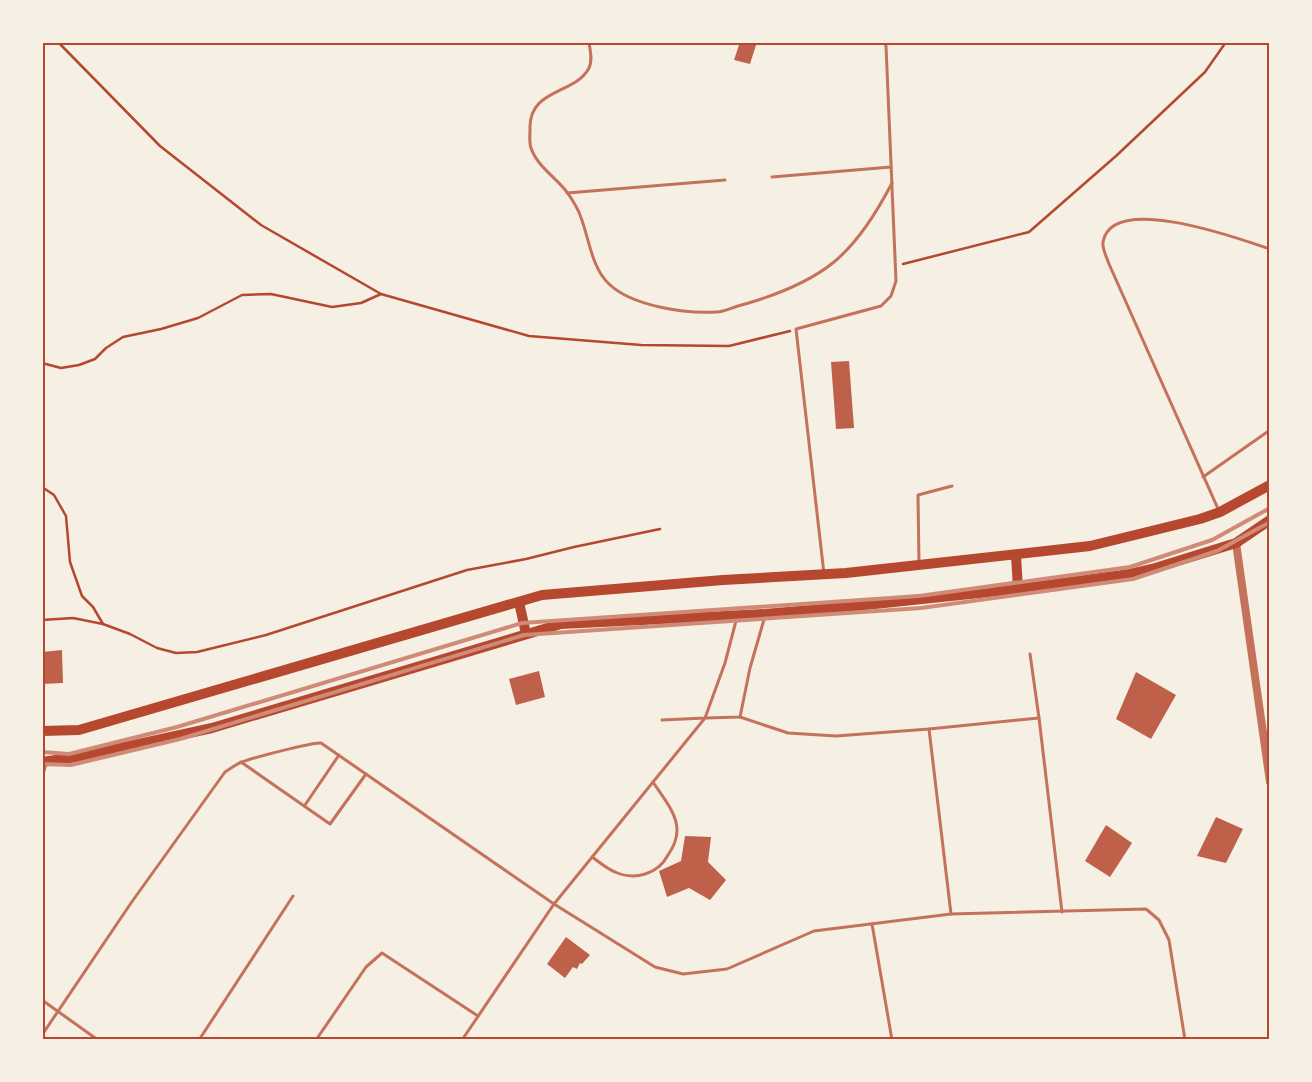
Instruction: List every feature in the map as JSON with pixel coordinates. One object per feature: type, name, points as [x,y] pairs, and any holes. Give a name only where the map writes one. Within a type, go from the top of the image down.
[{"type":"main road","points":[[42,731],[79,730],[542,595],[723,580],[824,574],[1016,555],[1098,544],[1200,519],[1220,512],[1270,485]]},
{"type":"main road","points":[[44,762],[84,756],[212,728],[560,624],[766,614],[846,608],[1018,589],[1152,569],[1236,543],[1270,520]]},
{"type":"main road","points":[[1016,555],[1018,589]]},
{"type":"main road","points":[[519,602],[526,634]]},
{"type":"street","points":[[1236,543],[1270,782]]},
{"type":"lane","points":[[589,42],[591,58],[589,68],[582,77],[540,101],[534,109],[529,126],[531,148],[543,167],[567,193],[580,215],[598,267],[608,284],[628,297],[654,306],[718,312],[771,296],[796,285],[834,262],[880,206],[892,183]]},
{"type":"lane","points":[[824,574],[796,330],[881,306],[891,296],[896,281],[886,46],[884,42]]},
{"type":"lane","points":[[772,177],[891,167]]},
{"type":"lane","points":[[567,193],[725,180]]},
{"type":"lane","points":[[1220,512],[1109,264],[1102,244],[1107,231],[1120,222],[1159,220],[1217,232],[1270,249]]},
{"type":"lane","points":[[1203,477],[1270,430]]},
{"type":"lane","points":[[919,565],[918,495],[952,486]]},
{"type":"lane","points":[[462,1040],[554,904],[705,718],[725,663],[737,614]]},
{"type":"lane","points":[[740,717],[750,668],[766,614]]},
{"type":"lane","points":[[1030,654],[1062,912]]},
{"type":"lane","points":[[662,720],[740,717],[788,733],[836,736],[1039,718]]},
{"type":"lane","points":[[929,729],[951,914]]},
{"type":"lane","points":[[42,1035],[131,903],[225,772],[241,762],[318,742],[554,904],[655,967],[683,974],[727,969],[814,931],[951,914],[1146,909],[1160,920],[1169,940],[1185,1040]]},
{"type":"lane","points":[[305,805],[339,755]]},
{"type":"lane","points":[[42,778],[44,762]]},
{"type":"lane","points":[[241,762],[330,824],[366,774]]},
{"type":"lane","points":[[592,857],[613,872],[632,876],[655,871],[665,861],[674,846],[677,830],[674,816],[653,782]]},
{"type":"lane","points":[[200,1040],[293,896]]},
{"type":"lane","points":[[872,924],[892,1040]]},
{"type":"lane","points":[[316,1040],[366,968],[382,953],[478,1016]]},
{"type":"lane","points":[[42,1000],[98,1040]]},
{"type":"path","points":[[58,42],[160,146],[253,219],[381,294],[529,336],[621,344],[729,346],[796,330]]},
{"type":"path","points":[[895,266],[1029,232],[1116,156],[1198,79],[1226,42]]},
{"type":"path","points":[[42,363],[61,368],[79,365],[95,358],[106,348],[124,337],[198,318],[242,295],[271,294],[332,307],[361,303],[381,294]]},
{"type":"path","points":[[42,487],[54,495],[66,516],[70,562],[82,596],[93,607],[103,624]]},
{"type":"path","points":[[42,620],[72,618],[103,624],[130,634],[157,648],[176,653],[197,652],[266,635],[467,570],[526,559],[660,529]]},
{"type":"building","points":[[740,42],[749,42],[756,45],[750,64],[734,60]]},
{"type":"building","points":[[849,361],[854,428],[836,429],[831,362]]},
{"type":"building","points":[[62,650],[63,683],[42,684],[42,652]]},
{"type":"building","points":[[539,671],[545,697],[516,705],[509,679]]},
{"type":"building","points":[[1136,672],[1176,695],[1151,739],[1116,719]]},
{"type":"building","points":[[1216,817],[1243,829],[1226,863],[1197,856]]},
{"type":"building","points":[[1106,825],[1132,843],[1110,877],[1085,861]]},
{"type":"building","points":[[685,836],[711,837],[708,862],[726,880],[710,900],[689,888],[667,897],[659,871],[681,861]]},
{"type":"building","points":[[566,937],[590,955],[582,964],[580,963],[577,969],[573,967],[565,978],[547,964]]},
{"type":"railway","points":[[42,752],[69,754],[177,727],[522,623],[919,596],[1130,567],[1212,540],[1270,508]]},
{"type":"railway","points":[[42,764],[71,765],[180,739],[524,635],[921,608],[1133,579],[1217,551],[1270,522]]}]
